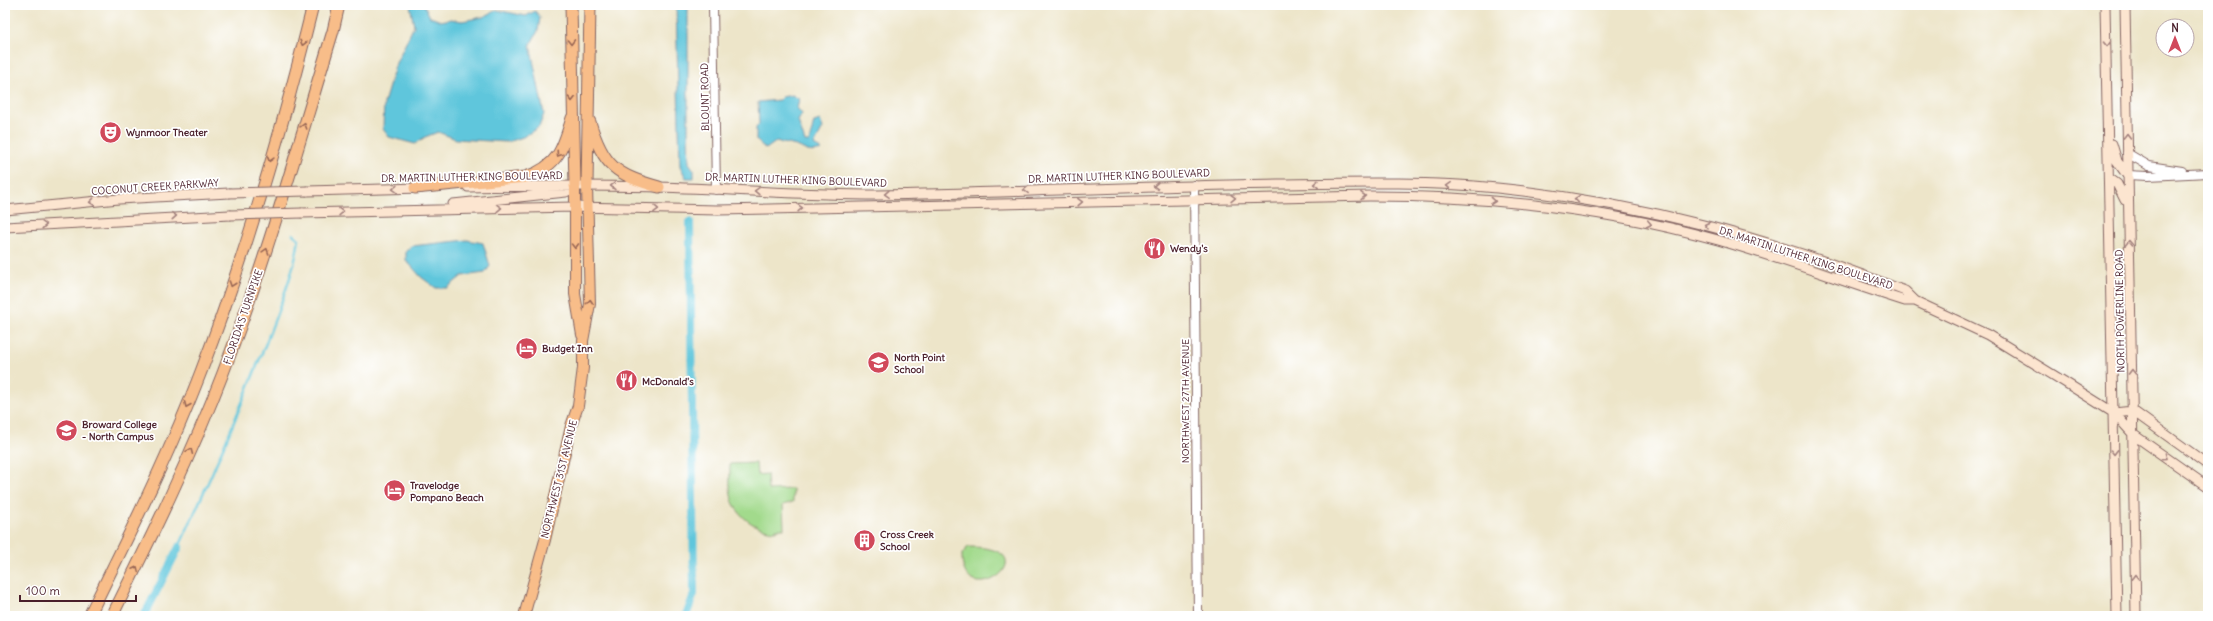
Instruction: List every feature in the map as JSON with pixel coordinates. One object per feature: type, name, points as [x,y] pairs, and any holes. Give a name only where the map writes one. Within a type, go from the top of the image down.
[{"type":"highway","points":[[89,616],[146,501],[202,369],[245,245],[299,62],[313,5]]},
{"type":"highway","name":"FLORIDA'S TURNPIKE","points":[[112,616],[165,508],[223,374],[267,250],[339,5]]},
{"type":"highway","points":[[570,5],[575,186]]},
{"type":"highway","points":[[587,186],[587,110],[590,5]]},
{"type":"highway","points":[[587,110],[595,140],[605,160],[620,172],[633,179],[659,187]]},
{"type":"highway","points":[[415,188],[526,177],[543,171],[554,160],[564,146],[572,118]]},
{"type":"main road","name":"NORTH POWERLINE ROAD","points":[[2105,5],[2110,179],[2116,616]]},
{"type":"main road","name":"NORTH POWERLINE ROAD","points":[[2125,5],[2127,175],[2134,435],[2136,616]]},
{"type":"main road","points":[[2109,131],[2118,161],[2127,175]]},
{"type":"main road","points":[[2110,179],[2117,184],[2128,206]]},
{"type":"main road","name":"DR. MARTIN LUTHER KING BOULEVARD","points":[[307,191],[587,186],[659,187],[875,195],[1194,185],[1373,183],[1474,187],[1612,204],[1656,212],[1756,238],[1827,261],[1905,291],[1915,301],[1988,335],[2114,413],[2134,435],[2208,487]]},
{"type":"main road","points":[[439,210],[455,204],[566,192],[575,186]]},
{"type":"main road","name":"NORTHWEST 31ST AVENUE","points":[[524,616],[545,540],[571,426],[578,406],[583,368],[583,340],[575,294],[575,186]]},
{"type":"main road","name":"NORTHWEST 31ST AVENUE","points":[[583,340],[590,304],[589,207],[587,186]]},
{"type":"main road","name":"COCONUT CREEK PARKWAY","points":[[5,210],[119,199],[229,193],[307,191]]},
{"type":"main road","points":[[950,205],[965,198],[992,195],[998,191]]},
{"type":"main road","points":[[900,206],[906,201],[950,197],[954,192]]},
{"type":"main road","name":"DR. MARTIN LUTHER KING BOULEVARD","points":[[5,227],[230,215],[574,207],[718,210],[1194,199],[1424,196],[1494,201],[1614,217],[1717,240],[1778,258],[1905,301],[1915,301]]},
{"type":"main road","points":[[1585,213],[1597,208],[1638,215],[1656,212]]},
{"type":"main road","points":[[2114,413],[2133,412],[2208,464]]},
{"type":"street","name":"BLOUNT ROAD","points":[[713,5],[716,190]]},
{"type":"street","points":[[2127,153],[2149,166],[2191,173]]},
{"type":"street","points":[[2127,175],[2148,176],[2208,173]]},
{"type":"street","name":"NORTHWEST 27TH AVENUE","points":[[1194,185],[1198,616]]},
{"type":"green space","points":[[756,463],[757,475],[767,474],[768,490],[793,489],[793,502],[783,505],[784,529],[776,529],[776,531],[768,530],[754,525],[742,515],[733,503],[730,487],[730,464]]},
{"type":"green space","points":[[968,547],[994,550],[1005,558],[1005,567],[998,576],[987,581],[975,581],[966,573],[962,554]]},
{"type":"water","points":[[410,5],[424,5],[430,17],[441,21],[451,19],[462,21],[483,17],[497,10],[526,16],[535,11],[540,17],[538,31],[530,45],[544,114],[539,127],[523,137],[507,142],[456,139],[438,132],[425,137],[415,144],[389,137],[383,129],[384,103],[396,63],[414,26]]},
{"type":"water","points":[[676,5],[688,5],[689,163],[694,170],[694,178],[686,178],[680,166]]},
{"type":"water","points":[[792,95],[799,99],[797,108],[802,114],[798,121],[805,142],[809,142],[814,122],[820,120],[823,128],[814,145],[822,150],[812,152],[777,141],[766,149],[756,140],[756,128],[759,124],[758,102],[779,100],[782,97]]},
{"type":"water","points":[[467,240],[483,243],[490,266],[485,273],[462,276],[447,288],[436,288],[421,277],[406,260],[406,251],[412,246]]},
{"type":"waterway","points":[[686,616],[694,594],[690,222]]},
{"type":"waterway","points":[[179,547],[235,420],[285,292],[297,252],[299,239],[293,234]]},
{"type":"waterway","points":[[144,616],[179,547]]},
{"type":"place","name":"Wynmoor Theater","points":[[110,132]]},
{"type":"place","name":"Wendy's","points":[[1154,248]]},
{"type":"place","name":"Budget Inn","points":[[526,348]]},
{"type":"place","name":"North Point School","points":[[879,363]]},
{"type":"place","name":"McDonald's","points":[[627,381]]},
{"type":"place","name":"Broward College - North Campus","points":[[67,430]]},
{"type":"place","name":"Travelodge Pompano Beach","points":[[394,491]]},
{"type":"place","name":"Cross Creek School","points":[[864,540]]}]
